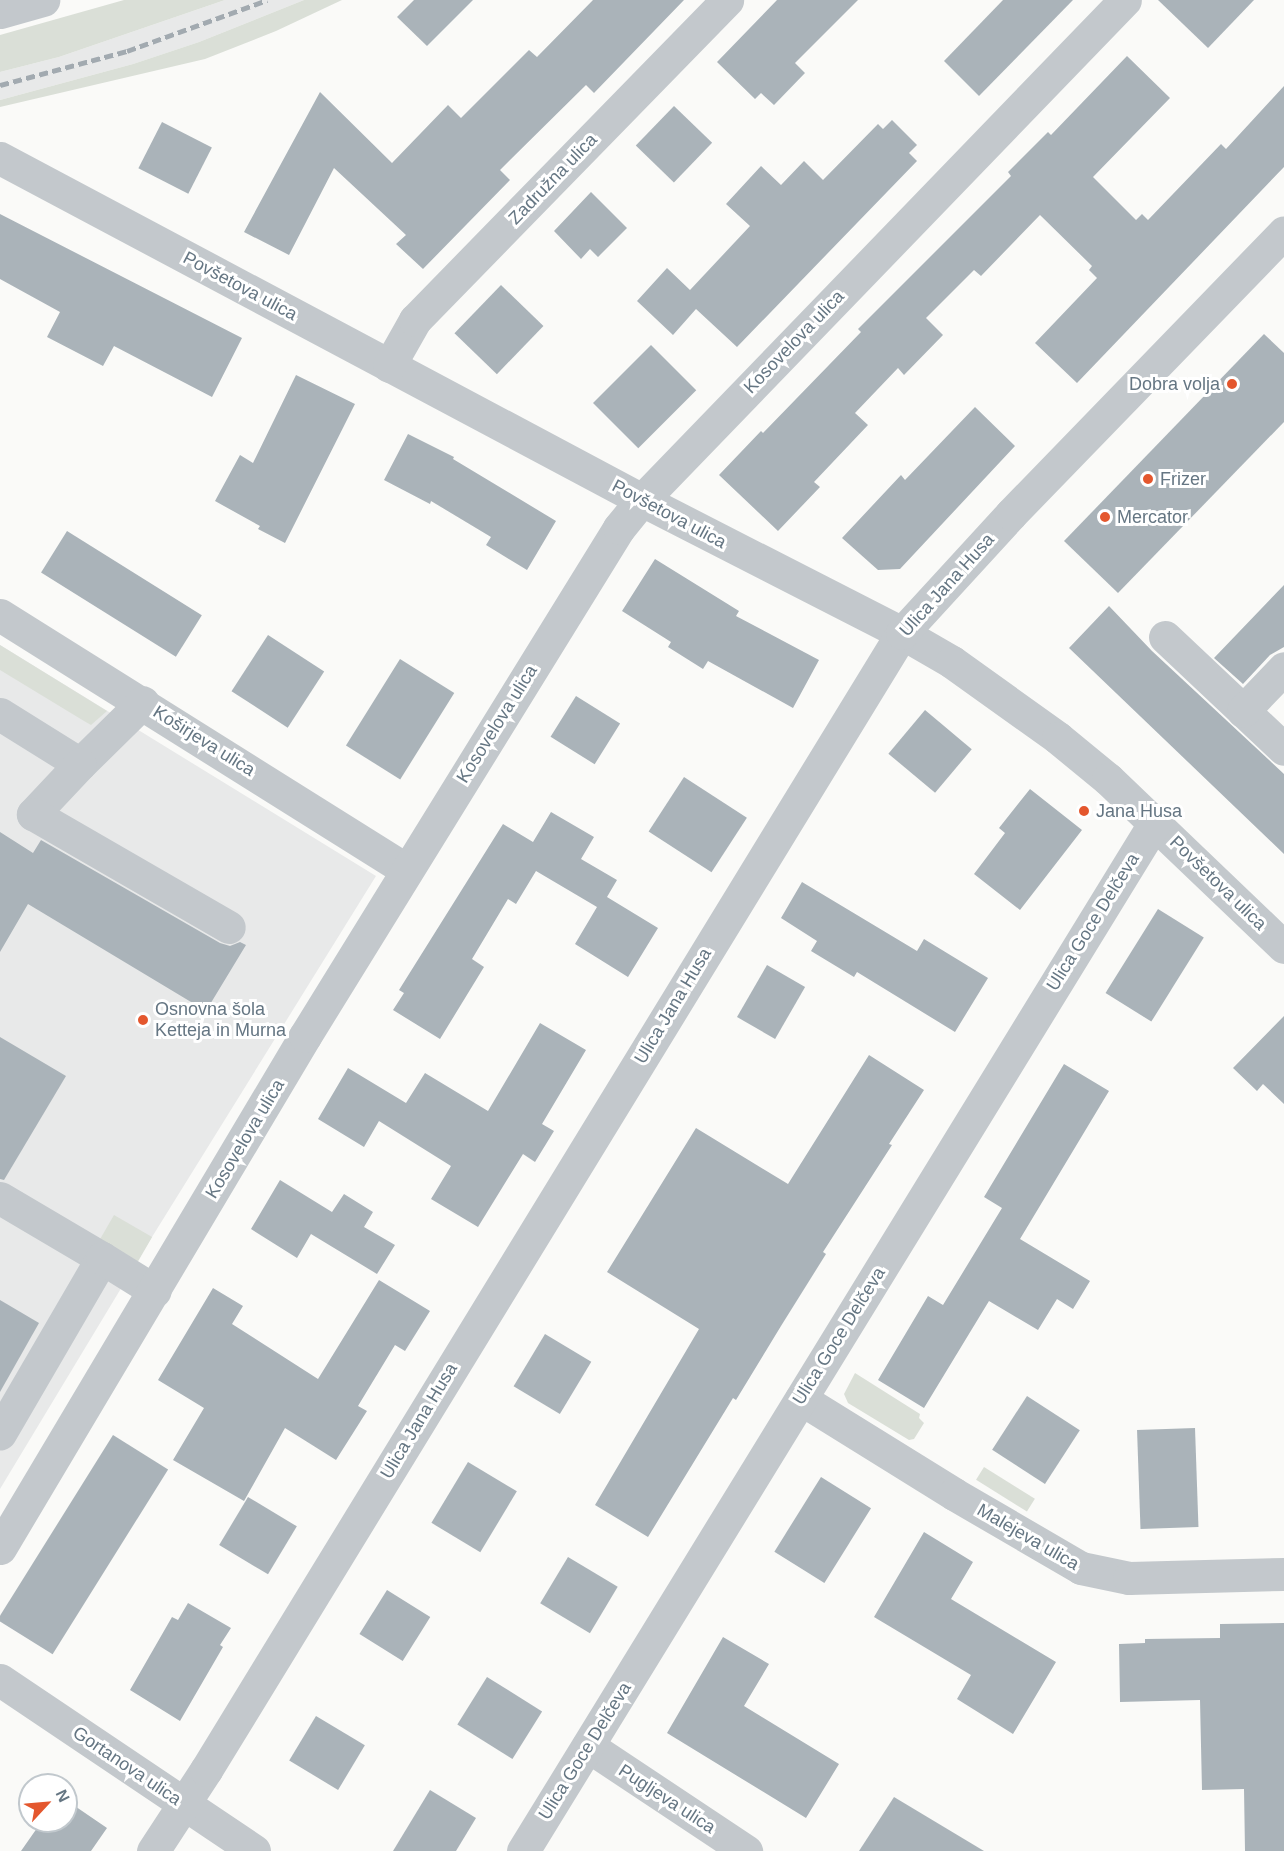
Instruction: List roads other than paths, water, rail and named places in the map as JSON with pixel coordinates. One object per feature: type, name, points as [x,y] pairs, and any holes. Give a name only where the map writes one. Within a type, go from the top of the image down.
[{"type":"street","points":[[0,12],[44,0]]},
{"type":"street","name":"Zadružna ulica","points":[[388,366],[415,320],[727,0]]},
{"type":"street","name":"Kosovelova ulica","points":[[0,1548],[407,870],[620,528],[642,500],[1125,0]]},
{"type":"street","name":"Povšetova ulica","points":[[0,158],[388,366],[642,500],[902,633],[952,662],[1058,738],[1155,822],[1284,947]]},
{"type":"street","name":"Ulica Jana Husa","points":[[153,1851],[902,633],[1011,514],[1284,232]]},
{"type":"street","name":"Koširjeva ulica","points":[[0,615],[143,702],[407,870]]},
{"type":"street","points":[[1165,637],[1284,749]]},
{"type":"street","points":[[1243,711],[1284,668]]},
{"type":"street","points":[[143,702],[33,814],[229,927]]},
{"type":"street","points":[[0,714],[80,764]]},
{"type":"street","name":"Ulica Goce Delčeva","points":[[524,1851],[1155,822]]},
{"type":"street","points":[[0,1198],[155,1291]]},
{"type":"street","points":[[0,1432],[102,1258]]},
{"type":"street","name":"Malejeva ulica","points":[[801,1399],[946,1489],[1081,1568],[1129,1578],[1284,1574]]},
{"type":"street","name":"Gortanova ulica","points":[[0,1680],[254,1851]]},
{"type":"street","name":"Pugljeva ulica","points":[[588,1746],[746,1851]]},
{"type":"railway","points":[[0,85],[127,51],[267,0]]},
{"type":"place","name":"Dobra volja","points":[[1232,384]]},
{"type":"place","name":"Frizer","points":[[1148,479]]},
{"type":"place","name":"Mercator","points":[[1105,517]]},
{"type":"place","name":"Jana Husa","points":[[1084,811]]},
{"type":"place","name":"Osnovna šola Ketteja in Murna","points":[[143,1020]]}]
